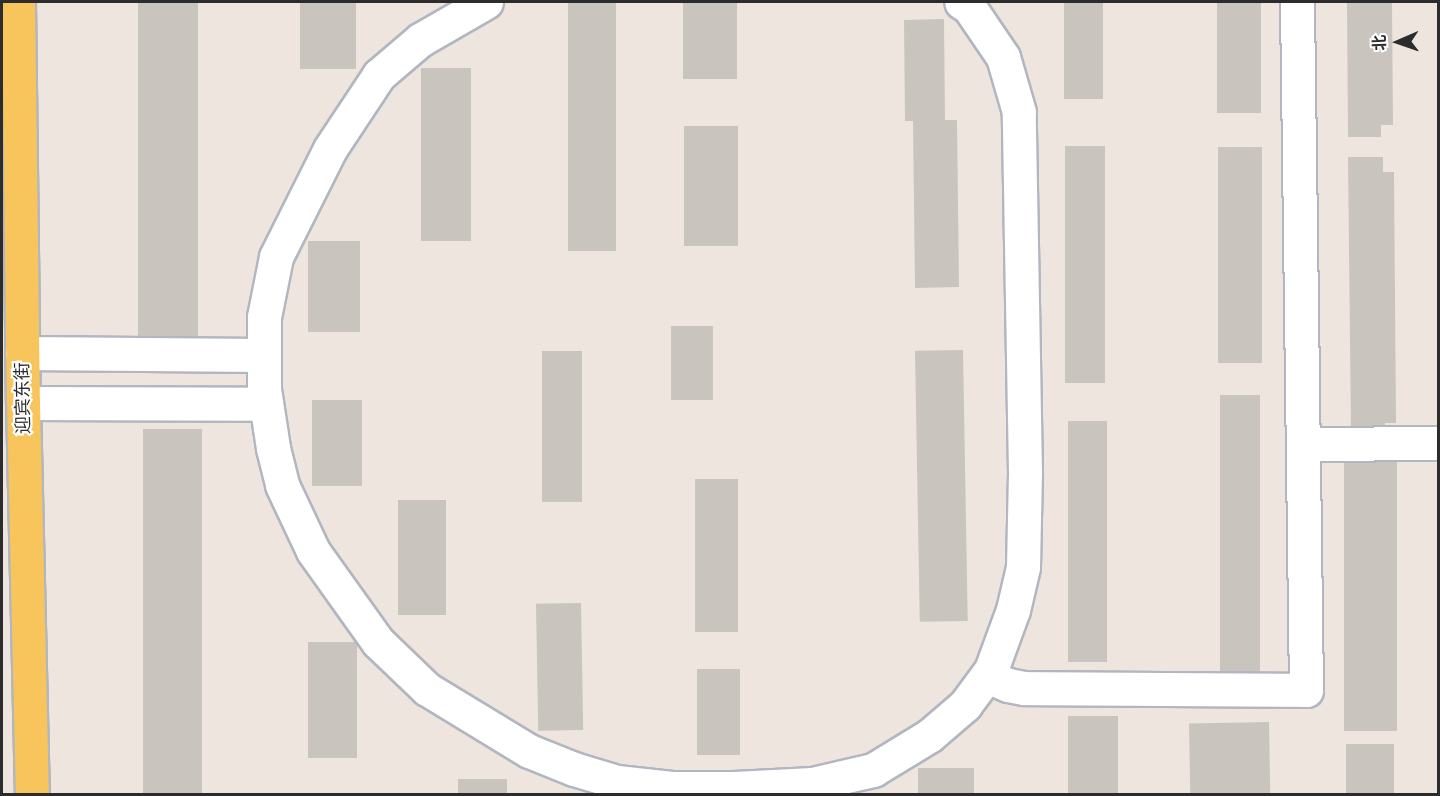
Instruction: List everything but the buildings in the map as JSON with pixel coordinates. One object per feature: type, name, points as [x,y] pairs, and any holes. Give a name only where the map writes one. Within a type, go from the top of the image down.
[{"type":"main road","name":"迎宾东街","points":[[18,2],[22,403],[32,795]]},
{"type":"lane","points":[[486,2],[420,40],[379,75],[330,149],[276,256],[264,317],[264,355],[266,404],[282,485],[313,551],[378,642],[427,689],[529,751],[574,769],[617,782],[695,791],[734,791],[812,784],[873,770],[929,735],[965,705],[987,676],[1012,610],[1023,567],[1025,473],[1019,112],[1003,57],[969,7],[960,2]]},
{"type":"lane","points":[[987,676],[1008,685],[1024,688],[1306,690],[1297,2]]},
{"type":"lane","points":[[22,353],[264,355]]},
{"type":"lane","points":[[22,403],[266,404]]},
{"type":"lane","points":[[1303,444],[1438,443]]}]
